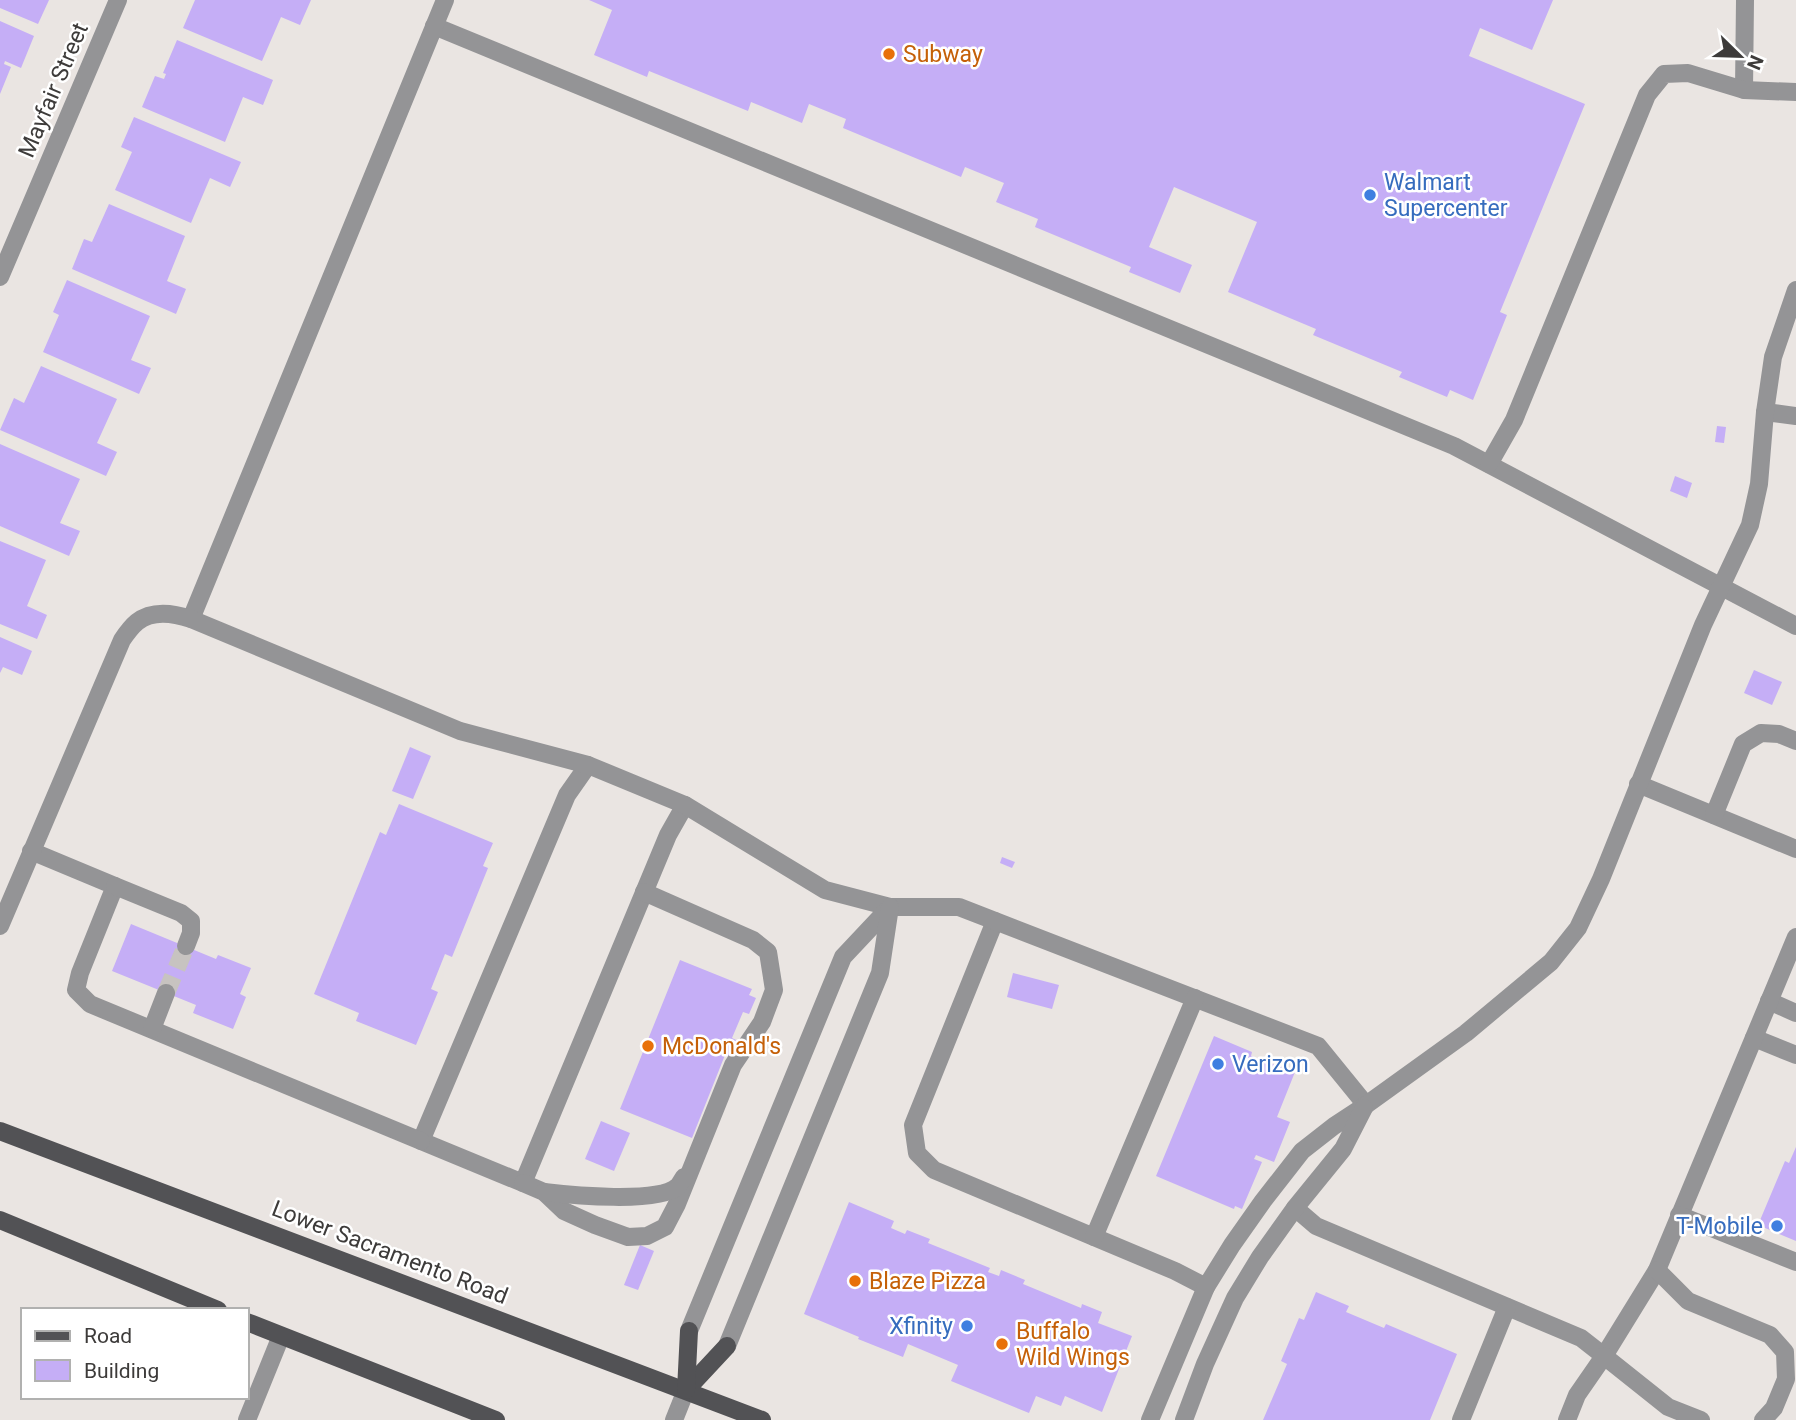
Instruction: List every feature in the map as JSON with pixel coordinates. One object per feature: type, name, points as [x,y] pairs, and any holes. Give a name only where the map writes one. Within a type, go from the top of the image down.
[{"type":"main road","name":"Lower Sacramento Road","points":[[0,1131],[762,1420]]},
{"type":"main road","points":[[0,1220],[213,1308]]},
{"type":"main road","points":[[248,1322],[488,1418]]},
{"type":"main road","points":[[686,1391],[689,1331]]},
{"type":"main road","points":[[686,1391],[727,1346]]},
{"type":"street","name":"Mayfair Street","points":[[0,277],[118,0]]},
{"type":"street","points":[[191,619],[445,0]]},
{"type":"street","points":[[1744,90],[1745,0]]},
{"type":"street","points":[[434,26],[1454,446],[1796,625]]},
{"type":"street","points":[[1489,464],[1514,420],[1647,94],[1664,74],[1688,73],[1744,90],[1796,92]]},
{"type":"street","points":[[1150,1420],[1206,1287],[1263,1201],[1302,1151],[1466,1033],[1551,962],[1578,928],[1601,879],[1703,625],[1750,526],[1759,484],[1773,357],[1796,290]]},
{"type":"street","points":[[1765,412],[1796,416]]},
{"type":"street","points":[[0,926],[122,640],[138,621],[155,614],[173,613],[460,731],[588,765],[685,805],[825,890],[890,907],[959,907],[1318,1046],[1366,1105]]},
{"type":"street","points":[[1714,815],[1743,744],[1760,733],[1779,734],[1796,741]]},
{"type":"street","points":[[421,1141],[567,795],[588,765]]},
{"type":"street","points":[[1638,783],[1796,849]]},
{"type":"street","points":[[523,1182],[668,835],[685,805]]},
{"type":"street","points":[[31,851],[181,913],[191,920],[191,933],[186,946]]},
{"type":"street","points":[[115,886],[80,973],[76,990],[90,1004],[544,1192],[572,1196],[643,1197],[662,1194],[677,1188],[691,1167]]},
{"type":"street","points":[[544,1192],[564,1211],[628,1237],[647,1236],[664,1227],[677,1204],[733,1065],[762,1022],[774,990],[768,952],[752,940],[644,891]]},
{"type":"street","points":[[689,1331],[843,957],[890,907]]},
{"type":"street","points":[[727,1346],[880,973],[890,907]]},
{"type":"street","points":[[995,921],[913,1125],[917,1153],[934,1171],[1175,1271],[1206,1287]]},
{"type":"street","points":[[1567,1420],[1577,1395],[1657,1270],[1796,937]]},
{"type":"street","points":[[152,1029],[166,993]]},
{"type":"street","points":[[1094,1237],[1195,998]]},
{"type":"street","points":[[1769,1002],[1796,1013]]},
{"type":"street","points":[[1754,1038],[1796,1055]]},
{"type":"street","points":[[1184,1420],[1205,1364],[1235,1298],[1295,1208],[1343,1149],[1366,1105]]},
{"type":"street","points":[[1295,1208],[1316,1226],[1581,1338],[1668,1407],[1701,1420]]},
{"type":"street","points":[[1679,1215],[1796,1262]]},
{"type":"street","points":[[1657,1270],[1688,1301],[1770,1335],[1785,1352],[1786,1379],[1774,1408],[1763,1420]]},
{"type":"street","points":[[1461,1420],[1507,1307]]},
{"type":"street","points":[[247,1420],[281,1336]]},
{"type":"street","points":[[674,1420],[686,1391]]},
{"type":"building","points":[[0,0],[49,0],[38,24],[0,8]]},
{"type":"building","points":[[195,0],[311,0],[300,25],[281,17],[262,61],[183,28]]},
{"type":"building","name":"Walmart Supercenter","points":[[589,0],[1553,0],[1532,50],[1480,28],[1469,56],[1585,104],[1500,312],[1507,315],[1473,400],[1450,390],[1447,397],[1399,377],[1402,372],[1313,335],[1316,329],[1228,292],[1257,222],[1174,187],[1149,247],[1192,265],[1180,293],[1129,272],[1131,267],[1035,227],[1038,219],[996,202],[1004,183],[965,167],[961,177],[843,128],[846,119],[809,104],[802,123],[751,102],[748,111],[649,71],[647,77],[594,55],[612,10]]},
{"type":"building","points":[[0,21],[34,36],[21,68],[5,61],[4,64],[11,67],[0,94]]},
{"type":"building","points":[[177,40],[273,80],[263,105],[243,97],[225,142],[142,107],[155,76],[164,79],[166,74],[163,73]]},
{"type":"building","points":[[134,117],[241,162],[230,187],[210,178],[191,223],[115,190],[132,152],[121,147]]},
{"type":"building","points":[[109,204],[185,236],[167,281],[186,289],[176,314],[72,269],[84,239],[92,242]]},
{"type":"building","points":[[67,280],[150,316],[131,360],[151,368],[139,394],[43,352],[59,315],[53,312]]},
{"type":"building","points":[[41,366],[117,399],[97,443],[117,452],[106,476],[0,430],[14,398],[24,403]]},
{"type":"building","points":[[1717,426],[1726,427],[1724,443],[1715,442]]},
{"type":"building","points":[[0,444],[80,479],[60,523],[80,531],[69,556],[0,526]]},
{"type":"building","points":[[1675,476],[1692,483],[1687,498],[1670,491]]},
{"type":"building","points":[[0,541],[46,560],[27,606],[47,615],[37,639],[0,624]]},
{"type":"building","points":[[0,637],[32,651],[22,675],[3,667],[0,673]]},
{"type":"building","points":[[1754,670],[1782,682],[1772,705],[1744,693]]},
{"type":"building","points":[[410,747],[431,756],[413,799],[392,791]]},
{"type":"building","points":[[399,804],[493,843],[483,866],[488,868],[452,957],[445,954],[431,989],[438,992],[416,1045],[356,1021],[359,1013],[314,994],[380,832],[386,835]]},
{"type":"building","points":[[1002,857],[1015,862],[1012,868],[1000,863]]},
{"type":"building","points":[[131,924],[216,959],[218,955],[251,968],[240,994],[246,997],[233,1029],[193,1013],[196,1005],[112,971]]},
{"type":"building","points":[[680,960],[752,989],[749,995],[756,998],[749,1014],[743,1012],[732,1038],[738,1041],[731,1058],[725,1055],[692,1138],[620,1109]]},
{"type":"building","points":[[1013,973],[1059,985],[1052,1009],[1007,997]]},
{"type":"building","points":[[1214,1036],[1252,1052],[1251,1056],[1295,1072],[1277,1117],[1290,1122],[1274,1162],[1256,1155],[1254,1159],[1262,1162],[1242,1209],[1235,1206],[1234,1209],[1156,1176]]},
{"type":"building","points":[[601,1121],[630,1133],[614,1171],[585,1159]]},
{"type":"building","points":[[1796,1147],[1796,1241],[1758,1225],[1785,1161],[1789,1163]]},
{"type":"building","points":[[849,1202],[894,1221],[891,1228],[905,1234],[907,1230],[930,1239],[928,1243],[990,1268],[988,1272],[999,1276],[1001,1270],[1025,1280],[1023,1284],[1081,1308],[1082,1304],[1102,1312],[1098,1323],[1132,1336],[1102,1412],[1065,1396],[1061,1406],[1036,1396],[1029,1413],[951,1381],[958,1365],[908,1344],[903,1357],[804,1314]]},
{"type":"building","points":[[640,1245],[654,1251],[638,1290],[624,1285]]},
{"type":"building","points":[[1316,1292],[1349,1306],[1346,1312],[1384,1328],[1386,1324],[1457,1354],[1430,1420],[1263,1420],[1287,1364],[1281,1361],[1299,1318],[1304,1320]]},
{"type":"tunnel","points":[[166,993],[186,946]]},
{"type":"place","name":"Subway","points":[[889,54]]},
{"type":"place","name":"Walmart Supercenter","points":[[1370,195]]},
{"type":"place","name":"McDonald's","points":[[648,1046]]},
{"type":"place","name":"Verizon","points":[[1218,1064]]},
{"type":"place","name":"T-Mobile","points":[[1777,1226]]},
{"type":"place","name":"Blaze Pizza","points":[[855,1281]]},
{"type":"place","name":"Xfinity","points":[[967,1326]]},
{"type":"place","name":"Buffalo Wild Wings","points":[[1002,1344]]}]
